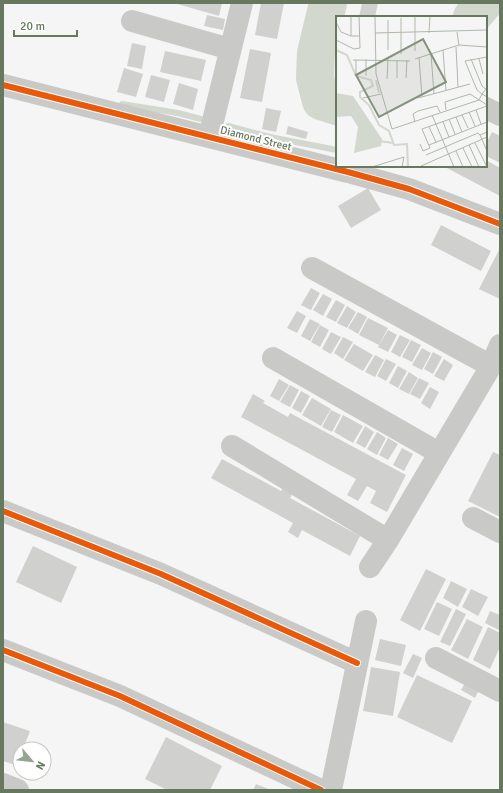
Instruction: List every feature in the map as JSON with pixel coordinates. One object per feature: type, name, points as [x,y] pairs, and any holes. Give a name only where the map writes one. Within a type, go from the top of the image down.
[{"type":"street","points":[[209,137],[242,3]]},
{"type":"street","points":[[132,21],[230,49]]},
{"type":"street","name":"Diamond Street","points":[[3,85],[409,189],[500,224]]},
{"type":"street","points":[[487,108],[500,115]]},
{"type":"street","points":[[312,268],[491,366]]},
{"type":"street","points":[[370,567],[388,540],[491,366],[500,345]]},
{"type":"street","points":[[273,358],[439,453]]},
{"type":"street","points":[[232,446],[388,540]]},
{"type":"street","points":[[3,511],[161,574],[356,663]]},
{"type":"street","points":[[473,518],[500,532]]},
{"type":"street","points":[[332,790],[356,663],[366,621]]},
{"type":"street","points":[[3,650],[120,696],[321,790]]},
{"type":"street","points":[[436,658],[500,691]]},
{"type":"street","points":[[3,784],[18,790]]},
{"type":"building","points":[[174,3],[222,3],[219,16]]},
{"type":"building","points":[[261,3],[284,3],[277,39],[255,35]]},
{"type":"building","points":[[362,3],[378,3],[375,16],[359,16]]},
{"type":"building","points":[[207,15],[225,19],[223,30],[204,26]]},
{"type":"building","points":[[132,43],[146,46],[142,69],[127,66]]},
{"type":"building","points":[[250,49],[271,53],[262,102],[240,98]]},
{"type":"building","points":[[165,51],[206,60],[201,81],[160,72]]},
{"type":"building","points":[[124,68],[143,74],[136,97],[117,92]]},
{"type":"building","points":[[151,75],[170,80],[164,102],[145,97]]},
{"type":"building","points":[[179,83],[198,89],[193,110],[173,104]]},
{"type":"building","points":[[266,108],[281,111],[276,132],[262,129]]},
{"type":"building","points":[[288,126],[308,132],[306,139],[286,134]]},
{"type":"building","points":[[492,132],[500,136],[500,163],[487,156],[487,142]]},
{"type":"building","points":[[487,161],[500,168],[500,196],[445,167],[487,167]]},
{"type":"building","points":[[368,188],[381,210],[351,228],[338,206]]},
{"type":"building","points":[[441,225],[491,251],[481,271],[431,245]]},
{"type":"building","points":[[500,248],[500,299],[479,289]]},
{"type":"building","points":[[311,288],[320,293],[311,310],[301,305]]},
{"type":"building","points":[[323,294],[332,299],[323,316],[313,310]]},
{"type":"building","points":[[336,300],[345,305],[336,322],[326,317]]},
{"type":"building","points":[[347,306],[356,312],[347,328],[337,323]]},
{"type":"building","points":[[297,311],[306,316],[297,333],[287,328]]},
{"type":"building","points":[[358,312],[367,317],[358,334],[348,328]]},
{"type":"building","points":[[368,318],[388,328],[379,345],[359,335]]},
{"type":"building","points":[[310,319],[320,324],[310,341],[301,336]]},
{"type":"building","points":[[320,325],[329,330],[320,347],[311,342]]},
{"type":"building","points":[[388,330],[397,335],[388,352],[378,347]]},
{"type":"building","points":[[331,332],[341,337],[331,354],[322,349]]},
{"type":"building","points":[[400,335],[410,340],[400,357],[391,352]]},
{"type":"building","points":[[343,337],[353,342],[343,359],[334,353]]},
{"type":"building","points":[[411,340],[421,345],[412,362],[402,357]]},
{"type":"building","points":[[354,344],[373,355],[363,371],[344,360]]},
{"type":"building","points":[[422,348],[431,353],[422,370],[412,365]]},
{"type":"building","points":[[433,352],[442,357],[433,374],[424,369]]},
{"type":"building","points":[[375,355],[384,360],[375,377],[365,372]]},
{"type":"building","points":[[386,359],[396,364],[386,381],[377,376]]},
{"type":"building","points":[[444,359],[453,365],[444,381],[434,376]]},
{"type":"building","points":[[398,366],[407,371],[398,388],[389,383]]},
{"type":"building","points":[[409,372],[418,378],[409,394],[399,389]]},
{"type":"building","points":[[419,378],[429,383],[420,399],[410,394]]},
{"type":"building","points":[[279,379],[289,385],[279,401],[270,396]]},
{"type":"building","points":[[290,385],[299,390],[290,407],[280,402]]},
{"type":"building","points":[[430,387],[439,392],[430,409],[421,403]]},
{"type":"building","points":[[301,391],[310,396],[301,413],[292,408]]},
{"type":"building","points":[[253,394],[265,401],[263,403],[288,417],[290,413],[406,475],[387,512],[370,503],[376,491],[367,486],[358,501],[347,495],[356,479],[241,417]]},
{"type":"building","points":[[312,398],[331,409],[321,426],[302,415]]},
{"type":"building","points":[[331,410],[341,415],[332,432],[322,427]]},
{"type":"building","points":[[343,415],[363,426],[353,443],[334,432]]},
{"type":"building","points":[[365,426],[374,432],[365,448],[356,443]]},
{"type":"building","points":[[377,432],[386,438],[377,455],[367,449]]},
{"type":"building","points":[[388,438],[398,444],[388,460],[379,455]]},
{"type":"building","points":[[402,448],[413,454],[404,471],[393,465]]},
{"type":"building","points":[[493,452],[500,455],[500,517],[468,501]]},
{"type":"building","points":[[222,459],[281,491],[286,483],[296,488],[290,498],[360,536],[350,556],[302,530],[298,538],[288,532],[293,523],[211,478]]},
{"type":"building","points":[[33,546],[77,567],[61,603],[16,582]]},
{"type":"building","points":[[426,569],[446,579],[420,631],[400,620]]},
{"type":"building","points":[[451,581],[467,589],[458,607],[443,598]]},
{"type":"building","points":[[471,589],[488,597],[478,616],[462,607]]},
{"type":"building","points":[[437,602],[452,609],[439,636],[424,629]]},
{"type":"building","points":[[456,609],[466,614],[450,646],[440,642]]},
{"type":"building","points":[[490,611],[500,615],[499,630],[485,623]]},
{"type":"building","points":[[467,619],[483,627],[468,659],[451,650]]},
{"type":"building","points":[[488,627],[500,633],[500,647],[490,669],[473,660]]},
{"type":"building","points":[[380,639],[406,645],[401,666],[375,660]]},
{"type":"building","points":[[413,654],[422,658],[413,678],[403,673]]},
{"type":"building","points":[[371,667],[400,672],[393,716],[363,711]]},
{"type":"building","points":[[417,675],[472,701],[452,743],[397,717]]},
{"type":"building","points":[[465,683],[479,690],[475,698],[461,690]]},
{"type":"building","points":[[3,722],[30,731],[26,741],[12,741],[12,764],[3,761]]},
{"type":"building","points":[[166,737],[222,766],[210,790],[167,790],[145,779]]},
{"type":"building","points":[[256,784],[271,790],[253,790]]},
{"type":"waterway","points":[[328,3],[316,53],[315,78],[321,101],[336,106]]},
{"type":"waterway","points":[[473,16],[484,3]]},
{"type":"waterway","points":[[122,104],[178,113],[201,119]]},
{"type":"waterway","points":[[228,126],[270,137],[336,150]]},
{"type":"cycle path","points":[[3,85],[348,172],[409,189],[500,224]]},
{"type":"cycle path","points":[[3,511],[161,574],[357,663]]},
{"type":"cycle path","points":[[3,650],[120,696],[321,790]]}]
